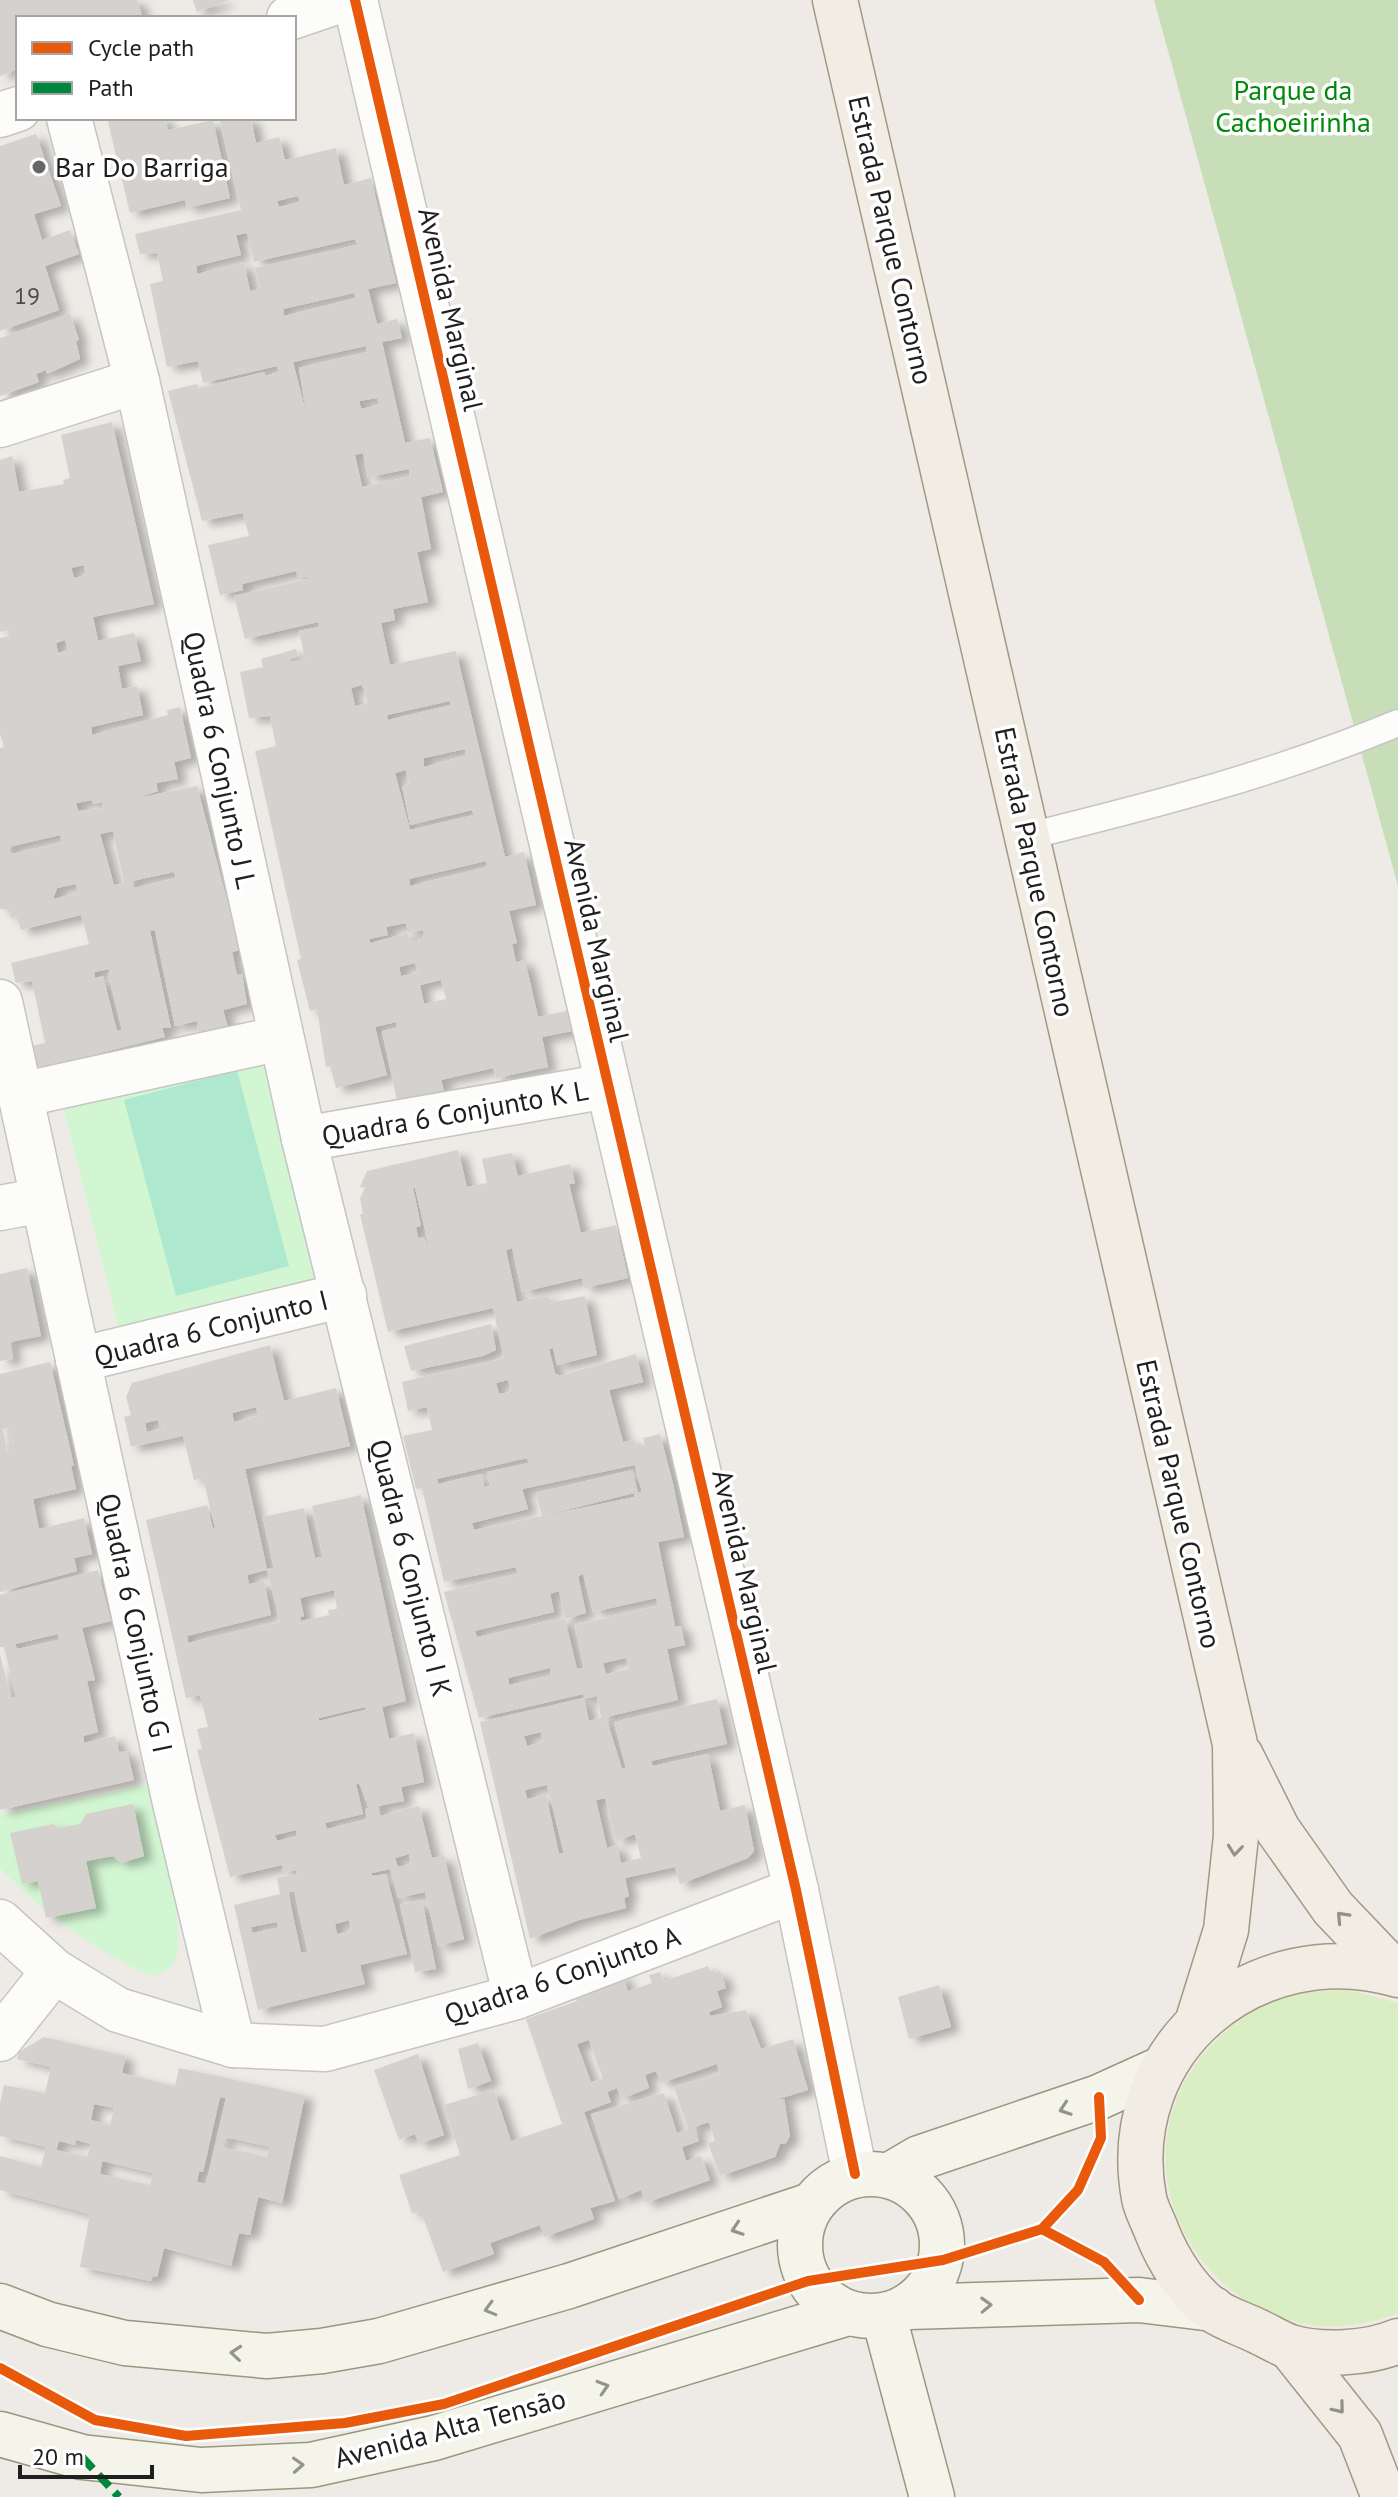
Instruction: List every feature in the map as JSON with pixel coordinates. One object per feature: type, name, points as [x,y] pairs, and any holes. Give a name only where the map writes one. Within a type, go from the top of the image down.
[{"type":"main road","name":"Estrada Parque Contorno","points":[[835,0],[1029,836],[1080,1082],[1235,1744],[1236,1836],[1226,1930],[1198,2020]]},
{"type":"main road","name":"Estrada Parque Contorno","points":[[1235,1744],[1278,1830],[1333,1908],[1397,1974]]},
{"type":"main road","points":[[1397,1974],[1344,1964],[1291,1969],[1241,1989],[1198,2020],[1163,2068],[1142,2132],[1144,2198],[1168,2260],[1213,2309],[1290,2347],[1342,2352],[1398,2341]]},
{"type":"main road","points":[[1290,2347],[1360,2435],[1384,2497]]},
{"type":"street","points":[[295,16],[342,0]]},
{"type":"street","name":"Avenida Marginal","points":[[355,0],[796,1890],[872,2175]]},
{"type":"street","name":"Quadra 6 Conjunto J L","points":[[70,120],[137,381],[304,1139]]},
{"type":"street","points":[[0,425],[137,381]]},
{"type":"street","name":"Quadra 6 Conjunto G I","points":[[0,1002],[175,1803],[233,2045]]},
{"type":"street","points":[[20,1095],[281,1038]]},
{"type":"street","name":"Quadra 6 Conjunto K L","points":[[304,1139],[607,1086]]},
{"type":"street","name":"Quadra 6 Conjunto I K","points":[[304,1139],[516,1997]]},
{"type":"street","points":[[0,1208],[43,1200]]},
{"type":"street","name":"Quadra 6 Conjunto I","points":[[78,1360],[344,1295]]},
{"type":"street","name":"Quadra 6 Conjunto A","points":[[0,1922],[54,1971],[118,2010],[233,2045],[325,2049],[516,1997],[796,1890]]},
{"type":"street","points":[[0,2039],[54,1971]]},
{"type":"street","points":[[932,2497],[879,2313],[808,2281],[798,2242],[811,2205],[830,2185],[872,2175],[1099,2097],[1163,2068]]},
{"type":"street","points":[[872,2175],[922,2193],[941,2224],[943,2260],[879,2313]]},
{"type":"street","points":[[0,2306],[47,2324],[125,2343],[267,2356],[322,2351],[379,2341],[569,2286],[811,2205]]},
{"type":"street","name":"Avenida Alta Tensão","points":[[0,2434],[82,2457],[201,2470],[311,2465],[434,2438],[879,2313],[1139,2300],[1213,2309]]},
{"type":"lane","points":[[1029,836],[1198,795],[1328,752],[1398,723]]},
{"type":"green space","name":"Parque da Cachoeirinha","points":[[1154,0],[1398,0],[1398,886]]},
{"type":"green space","points":[[274,1053],[332,1287],[122,1341],[63,1107]]},
{"type":"green space","points":[[237,1070],[289,1266],[176,1296],[124,1100]]},
{"type":"green space","points":[[152,1784],[175,1879],[179,1952],[172,1966],[154,1977],[91,1944],[34,1901],[0,1868],[0,1815]]},
{"type":"green space","points":[[1349,1990],[1398,2003],[1398,2313],[1335,2326],[1278,2317],[1230,2289],[1193,2248],[1171,2198],[1166,2143],[1182,2087],[1228,2029],[1245,2016],[1284,1997]]},
{"type":"building","points":[[0,0],[137,0],[142,16],[16,16],[16,70],[0,76]]},
{"type":"building","points":[[193,0],[229,0],[197,12]]},
{"type":"building","points":[[107,120],[166,120],[168,130],[213,120],[230,198],[187,208],[185,200],[130,213]]},
{"type":"building","points":[[219,120],[251,120],[256,143],[279,137],[285,160],[336,148],[344,185],[371,178],[396,283],[368,289],[377,324],[397,319],[402,338],[382,342],[405,443],[430,438],[443,492],[421,497],[431,549],[417,552],[428,602],[393,609],[395,620],[381,623],[390,665],[456,651],[505,857],[524,852],[536,905],[509,911],[517,943],[512,944],[516,962],[525,960],[538,1017],[567,1011],[572,1031],[542,1037],[548,1067],[496,1078],[493,1068],[441,1080],[444,1091],[397,1100],[382,1031],[397,1028],[396,1022],[375,1027],[387,1075],[336,1088],[330,1066],[326,1067],[317,1009],[310,1011],[297,960],[301,959],[255,751],[276,746],[270,716],[249,718],[240,672],[263,667],[261,659],[296,649],[298,655],[290,658],[291,662],[305,659],[299,631],[319,627],[318,622],[245,639],[234,596],[308,579],[307,576],[298,578],[296,571],[242,584],[243,590],[220,595],[208,545],[249,536],[243,513],[202,521],[168,391],[197,384],[198,388],[264,372],[265,376],[279,372],[277,366],[203,383],[198,361],[167,367],[150,284],[163,281],[157,253],[140,254],[135,234],[241,210]],"holes":[[[298,196],[300,202],[279,207],[277,201]],[[247,233],[254,262],[355,239],[357,245],[255,268],[260,289],[250,291],[244,263],[197,274],[196,266],[241,255],[236,235]],[[354,293],[356,298],[284,316],[283,309]],[[366,346],[367,352],[299,368],[306,413],[293,362]],[[377,398],[380,405],[361,409],[359,401]],[[363,453],[368,477],[409,469],[410,477],[362,487],[355,455]],[[362,685],[368,703],[355,706],[351,688]],[[450,701],[451,705],[388,720],[387,715]],[[465,749],[466,756],[424,767],[424,758]],[[406,770],[409,784],[402,786],[410,825],[472,810],[474,815],[410,830],[395,773]],[[486,861],[487,867],[410,886],[409,879]],[[406,923],[408,933],[370,943],[369,939],[388,935],[386,927]],[[423,930],[424,939],[410,941],[408,933]],[[415,963],[418,973],[401,976],[399,967]],[[441,980],[446,999],[424,1004],[420,985]]]},
{"type":"building","points":[[36,134],[61,206],[34,214],[42,240],[70,230],[79,254],[45,266],[59,310],[0,331],[0,146]]},
{"type":"building","points":[[70,314],[79,340],[76,341],[80,359],[47,374],[46,370],[36,374],[39,382],[0,396],[0,338]]},
{"type":"building","points":[[112,422],[154,604],[93,617],[98,641],[134,633],[141,661],[118,666],[122,689],[137,686],[143,715],[91,727],[92,735],[168,715],[167,710],[180,707],[191,758],[174,762],[178,779],[156,783],[158,791],[137,798],[197,786],[240,950],[232,952],[237,975],[242,974],[247,1004],[223,1010],[228,1027],[199,1034],[197,1021],[175,1026],[155,930],[150,931],[171,1028],[162,1028],[165,1037],[100,1053],[103,1065],[53,1078],[50,1065],[37,1067],[32,1046],[45,1043],[32,981],[16,983],[11,963],[89,944],[81,915],[21,930],[17,917],[11,918],[9,910],[0,909],[0,748],[4,747],[0,734],[0,638],[11,636],[9,630],[0,632],[0,460],[12,456],[19,492],[64,484],[63,480],[70,478],[61,435]],"holes":[[[84,565],[86,575],[74,578],[71,568]],[[65,640],[68,650],[58,653],[56,643]],[[102,802],[103,808],[78,811],[76,803]],[[113,831],[124,883],[114,885],[100,834]],[[60,835],[62,843],[11,854],[9,847]],[[174,872],[176,878],[134,888],[132,881]],[[76,884],[78,893],[53,899],[57,888]],[[110,969],[108,974],[122,1030],[117,1031],[103,976],[95,978],[94,972]]]},
{"type":"building","points":[[458,1150],[467,1187],[487,1183],[482,1159],[512,1153],[518,1176],[570,1164],[575,1183],[569,1184],[581,1233],[616,1225],[628,1278],[584,1288],[582,1278],[522,1292],[512,1248],[506,1250],[517,1302],[549,1296],[550,1303],[585,1296],[597,1355],[557,1365],[553,1348],[549,1349],[555,1373],[559,1376],[636,1354],[643,1382],[609,1390],[623,1442],[634,1440],[636,1447],[645,1444],[643,1438],[660,1434],[673,1484],[684,1537],[658,1542],[675,1626],[681,1626],[685,1645],[667,1649],[678,1700],[606,1717],[622,1769],[626,1768],[614,1722],[717,1699],[727,1744],[651,1761],[653,1766],[708,1754],[720,1811],[745,1805],[754,1851],[748,1858],[680,1884],[675,1867],[625,1878],[629,1896],[624,1898],[626,1908],[579,1920],[530,1939],[480,1722],[584,1698],[583,1694],[479,1718],[444,1592],[518,1574],[516,1567],[444,1582],[422,1488],[416,1489],[403,1436],[432,1430],[427,1407],[408,1411],[402,1382],[504,1358],[493,1308],[388,1332],[360,1214],[363,1214],[360,1198],[365,1188],[360,1187],[367,1171]],"holes":[[[413,1188],[429,1247],[423,1237],[418,1238],[416,1227],[421,1226]],[[508,1380],[511,1392],[499,1394],[496,1383]],[[527,1458],[529,1463],[487,1472],[490,1486],[484,1487],[482,1474],[438,1484],[437,1479]],[[635,1465],[642,1492],[638,1493],[632,1470],[536,1493],[542,1516],[634,1493],[635,1497],[474,1530],[472,1523],[528,1509],[522,1489]],[[583,1574],[593,1612],[656,1598],[658,1606],[575,1625],[584,1668],[577,1669],[565,1619],[586,1613],[578,1576]],[[559,1591],[565,1618],[477,1637],[475,1631],[554,1612],[550,1594]],[[626,1658],[629,1669],[606,1674],[603,1663]],[[550,1668],[551,1676],[509,1685],[508,1678]],[[597,1696],[601,1718],[589,1721],[584,1699]],[[541,1732],[543,1742],[527,1746],[524,1736]],[[547,1785],[564,1853],[559,1854],[546,1795],[527,1799],[525,1790]],[[605,1798],[616,1841],[635,1834],[641,1858],[621,1863],[617,1845],[607,1848],[596,1800]]]},
{"type":"building","points":[[27,1268],[41,1336],[10,1342],[13,1359],[0,1361],[0,1274]]},
{"type":"building","points":[[491,1324],[496,1350],[483,1356],[411,1371],[404,1346]]},
{"type":"building","points":[[270,1345],[284,1401],[336,1388],[350,1446],[245,1469],[267,1569],[274,1568],[263,1517],[304,1508],[315,1558],[323,1557],[312,1506],[361,1495],[406,1701],[382,1707],[389,1739],[414,1733],[424,1782],[401,1787],[404,1801],[378,1806],[380,1816],[419,1806],[432,1858],[444,1856],[464,1939],[438,1946],[425,1892],[398,1898],[390,1869],[372,1873],[372,1876],[386,1874],[407,1954],[360,1965],[365,1984],[258,2010],[234,1905],[280,1894],[277,1878],[296,1874],[301,1889],[296,1870],[283,1873],[282,1865],[230,1877],[197,1750],[202,1749],[197,1729],[208,1727],[200,1695],[186,1698],[146,1520],[207,1505],[215,1528],[203,1478],[194,1480],[183,1436],[131,1447],[124,1417],[131,1415],[126,1397],[132,1383]],"holes":[[[256,1407],[258,1416],[234,1422],[232,1413]],[[158,1420],[160,1427],[181,1424],[147,1432],[145,1423]],[[267,1570],[280,1622],[188,1643],[187,1636],[271,1615],[264,1581],[249,1584],[247,1575]],[[334,1590],[337,1609],[328,1610],[329,1615],[301,1621],[300,1617],[304,1616],[300,1598]],[[365,1707],[365,1710],[319,1721],[319,1718]],[[359,1783],[369,1808],[365,1809],[367,1819],[327,1829],[325,1823],[363,1814],[356,1784]],[[296,1830],[297,1836],[277,1841],[275,1835]],[[409,1854],[411,1864],[398,1867],[395,1858]],[[294,1891],[308,1952],[301,1953],[288,1892]],[[349,1920],[351,1931],[337,1934],[335,1924]],[[277,1922],[278,1928],[252,1933],[251,1927]]]},
{"type":"building","points":[[50,1362],[74,1466],[71,1466],[76,1489],[33,1499],[39,1529],[84,1518],[92,1554],[74,1558],[77,1571],[0,1592],[0,1374]],"holes":[[[10,1428],[14,1450],[7,1452],[3,1429]]]},
{"type":"building","points":[[98,1570],[111,1621],[82,1628],[95,1680],[87,1681],[98,1732],[83,1736],[84,1743],[115,1736],[119,1752],[127,1751],[134,1780],[0,1810],[0,1654],[11,1698],[16,1697],[4,1647],[0,1647],[0,1595]],"holes":[[[58,1634],[59,1640],[17,1649],[15,1644]]]},
{"type":"building","points":[[133,1804],[144,1856],[121,1863],[113,1856],[86,1861],[96,1908],[46,1918],[38,1881],[22,1884],[10,1833],[53,1824],[58,1828],[80,1824],[86,1814]]},
{"type":"building","points":[[422,1900],[436,1969],[415,1972],[400,1905]]},
{"type":"building","points":[[708,1966],[711,1975],[720,1971],[726,1988],[717,1991],[722,2007],[709,2012],[710,2016],[746,2010],[761,2049],[793,2039],[808,2090],[775,2100],[784,2099],[790,2136],[786,2143],[780,2144],[775,2157],[720,2176],[708,2143],[715,2141],[709,2122],[694,2127],[699,2141],[682,2147],[686,2161],[701,2156],[710,2180],[645,2203],[641,2190],[619,2199],[591,2114],[664,2093],[677,2133],[688,2129],[674,2087],[720,2074],[717,2064],[661,2083],[656,2071],[645,2075],[649,2088],[621,2099],[617,2088],[607,2092],[611,2102],[584,2112],[615,2201],[590,2208],[594,2219],[544,2237],[540,2225],[490,2243],[494,2254],[443,2272],[421,2212],[412,2213],[399,2175],[460,2155],[444,2105],[494,2090],[511,2141],[562,2124],[526,2019],[577,2001],[573,1992],[622,1974],[628,1991],[652,1983],[649,1975],[660,1972],[664,1981]],"holes":[[[589,2040],[603,2079],[591,2082],[577,2044]]]},
{"type":"building","points":[[939,1985],[951,2027],[909,2039],[898,1997]]},
{"type":"building","points":[[44,2037],[126,2056],[122,2073],[175,2086],[179,2068],[305,2095],[282,2203],[258,2197],[250,2235],[239,2233],[231,2266],[164,2248],[157,2277],[153,2276],[151,2281],[80,2267],[90,2214],[0,2190],[0,2156],[41,2167],[46,2147],[0,2136],[0,2103],[4,2085],[45,2093],[51,2067],[17,2059],[19,2052]],"holes":[[[220,2097],[226,2098],[206,2184],[197,2182],[199,2171],[203,2172]],[[94,2104],[114,2108],[110,2125],[91,2120]],[[225,2137],[270,2147],[267,2157],[223,2147]],[[76,2140],[91,2144],[87,2157],[56,2150],[59,2141],[75,2145]],[[102,2161],[153,2173],[150,2185],[100,2174]]]},
{"type":"building","points":[[478,2043],[491,2081],[468,2089],[458,2049]]},
{"type":"building","points":[[418,2054],[444,2135],[419,2144],[415,2134],[399,2140],[374,2070]]},
{"type":"marked path","points":[[82,2457],[119,2497]]},
{"type":"cycle path","points":[[355,0],[796,1890],[855,2174]]},
{"type":"cycle path","points":[[0,2368],[95,2420],[186,2436],[345,2423],[444,2404],[808,2281],[943,2260],[1042,2229],[1078,2190],[1101,2138],[1099,2097]]},
{"type":"cycle path","points":[[1042,2229],[1104,2262],[1139,2300]]},
{"type":"place","name":"Bar Do Barriga","points":[[39,167]]}]
